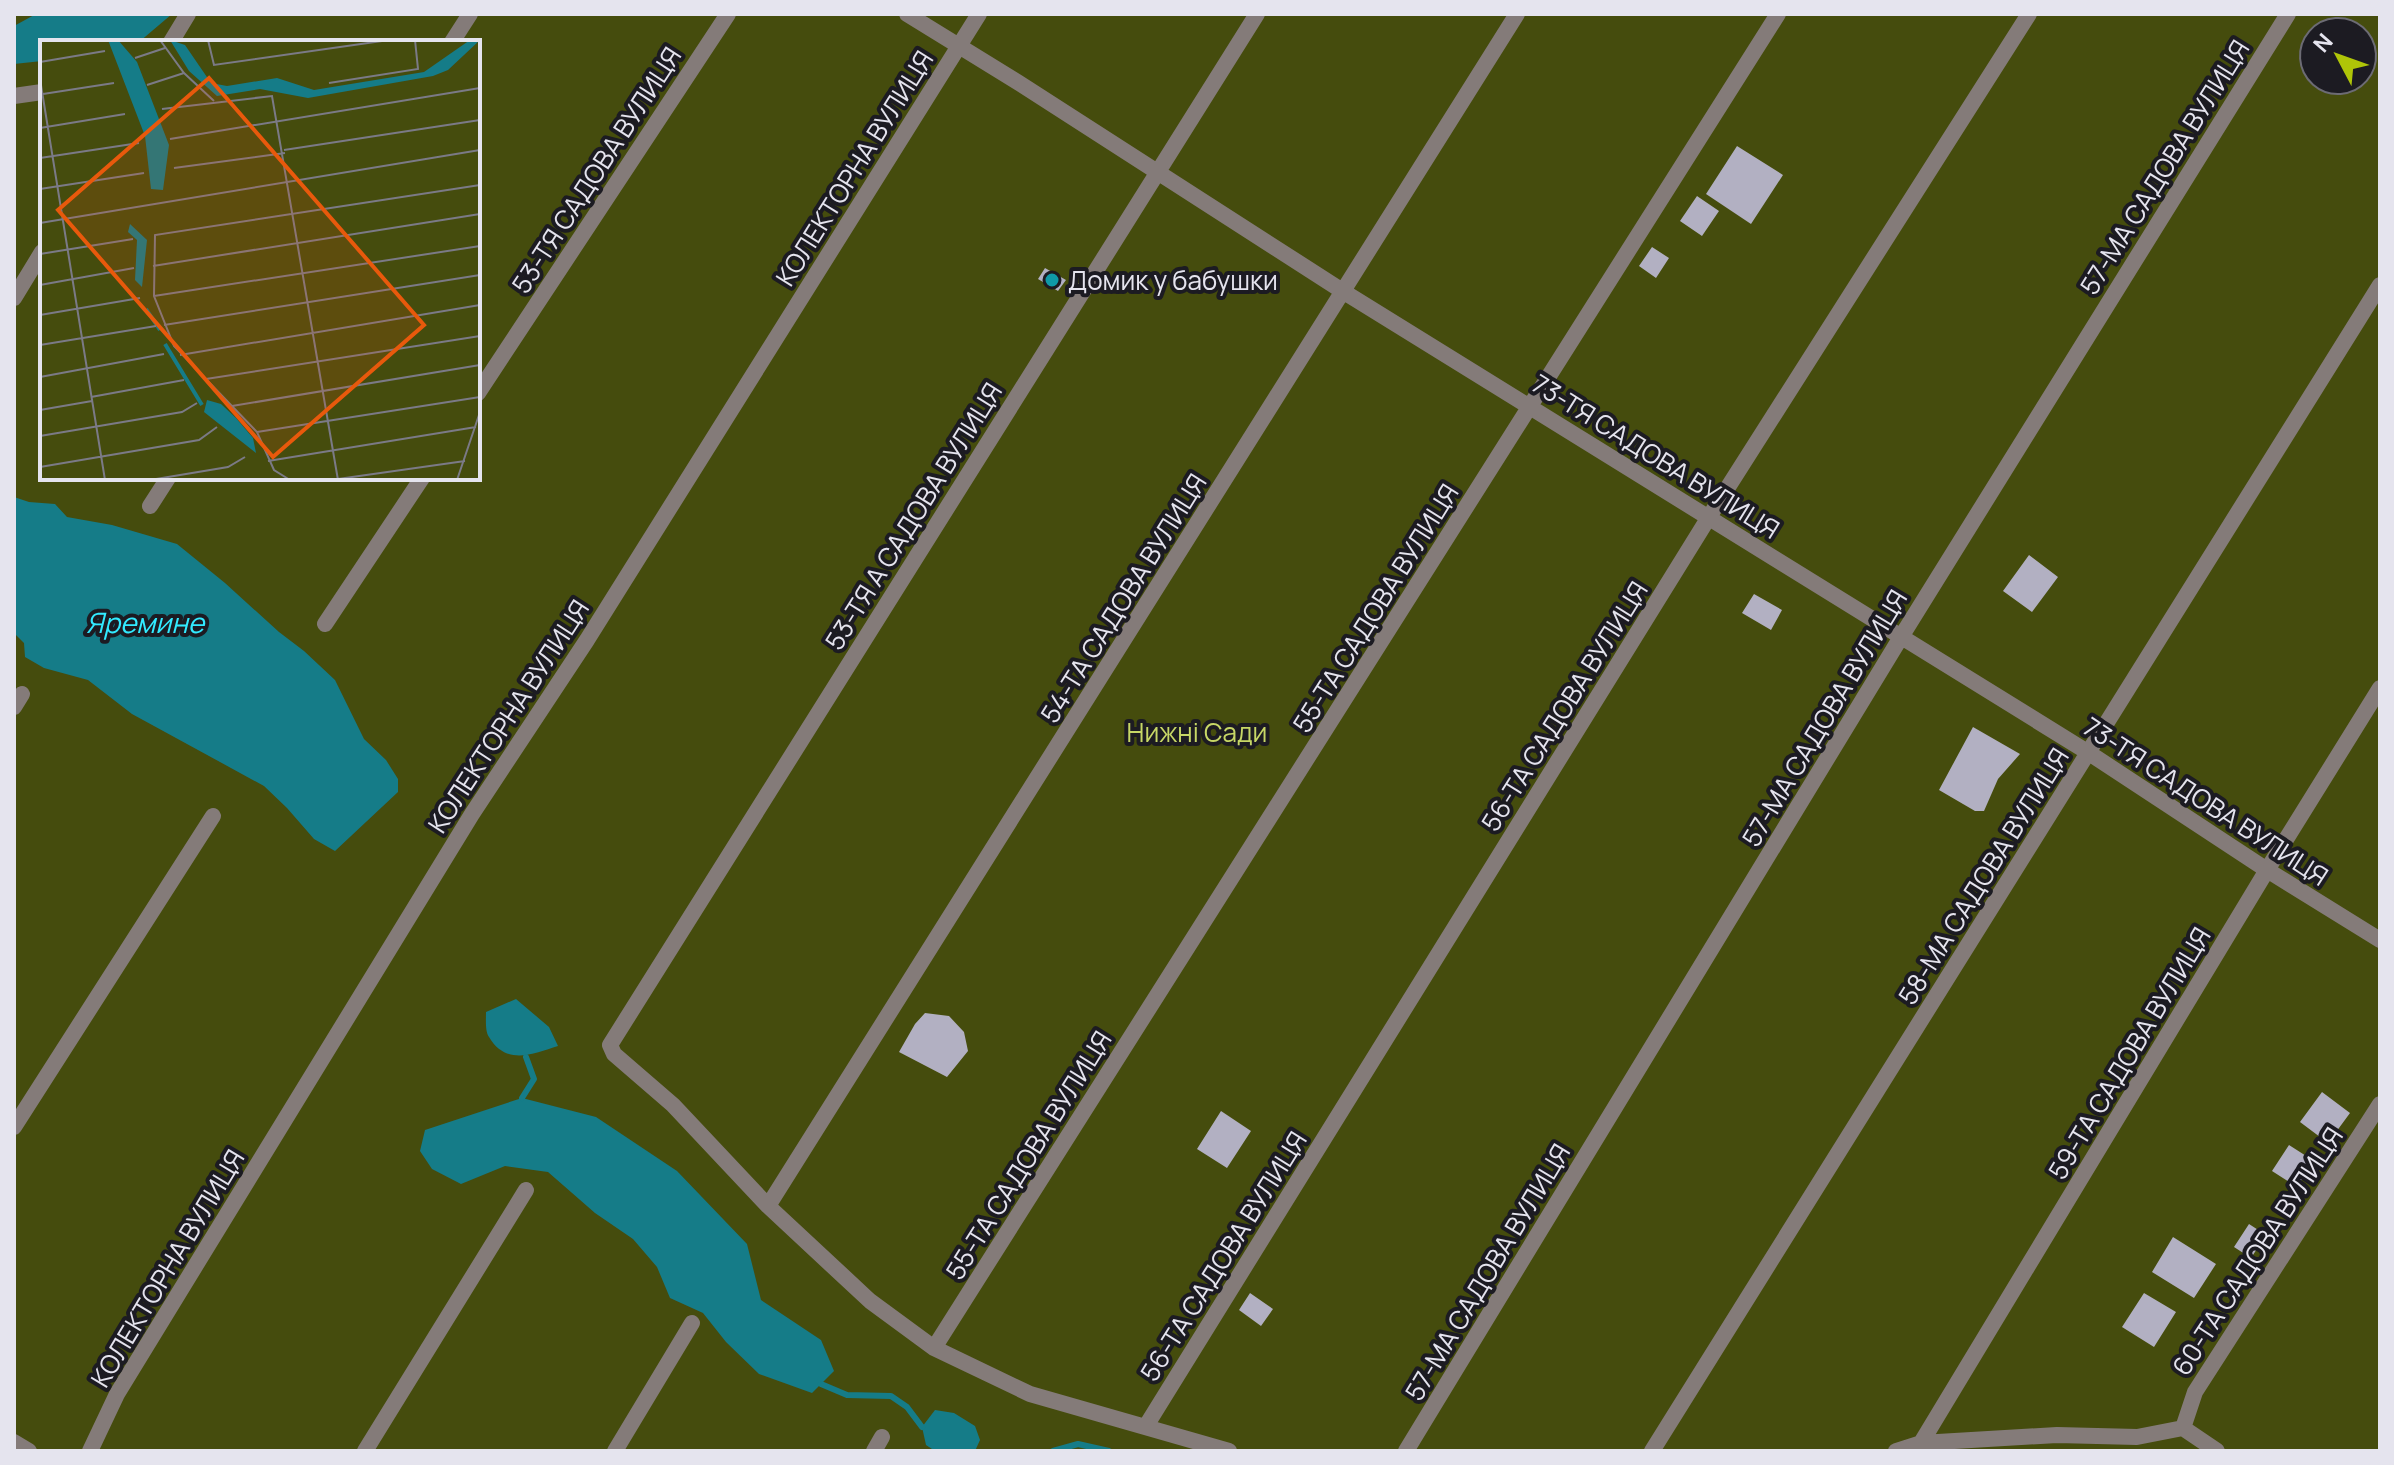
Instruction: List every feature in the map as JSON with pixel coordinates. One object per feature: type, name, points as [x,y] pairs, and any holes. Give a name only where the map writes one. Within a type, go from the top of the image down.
[{"type":"street","points":[[172,40],[188,14]]},
{"type":"street","points":[[453,40],[470,14]]},
{"type":"street","name":"53-ТЯ САДОВА ВУЛИЦЯ","points":[[480,390],[728,14]]},
{"type":"street","name":"73-ТЯ САДОВА ВУЛИЦЯ","points":[[907,14],[1344,292],[2089,753],[2380,940]]},
{"type":"street","name":"КОЛЕКТОРНА ВУЛИЦЯ","points":[[90,1451],[117,1394],[472,814],[587,640],[979,14]]},
{"type":"street","name":"53-ТЯ А САДОВА ВУЛИЦЯ","points":[[768,1206],[673,1105],[614,1054],[610,1045],[1257,14]]},
{"type":"street","name":"54-ТА САДОВА ВУЛИЦЯ","points":[[768,1206],[1517,14]]},
{"type":"street","name":"55-ТА САДОВА ВУЛИЦЯ","points":[[934,1348],[1778,14]]},
{"type":"street","name":"56-ТА САДОВА ВУЛИЦЯ","points":[[1146,1426],[1709,517],[2029,14]]},
{"type":"street","name":"57-МА САДОВА ВУЛИЦЯ","points":[[1406,1451],[1901,637],[2288,14]]},
{"type":"street","points":[[14,96],[40,92]]},
{"type":"street","points":[[14,298],[40,255]]},
{"type":"street","name":"58-МА САДОВА ВУЛИЦЯ","points":[[1652,1451],[2380,285]]},
{"type":"street","points":[[150,506],[167,480]]},
{"type":"street","points":[[325,624],[421,480]]},
{"type":"street","name":"59-ТА САДОВА ВУЛИЦЯ","points":[[1921,1443],[2380,688]]},
{"type":"street","points":[[14,1127],[213,816]]},
{"type":"street","name":"60-ТА САДОВА ВУЛИЦЯ","points":[[2183,1428],[2195,1392],[2380,1104]]},
{"type":"street","points":[[365,1451],[526,1190]]},
{"type":"street","points":[[768,1206],[870,1301],[934,1348],[1030,1394],[1229,1451]]},
{"type":"street","points":[[615,1451],[692,1323]]},
{"type":"street","points":[[1896,1451],[1921,1443],[2057,1435],[2137,1437],[2183,1428],[2217,1451]]},
{"type":"street","points":[[14,1442],[29,1451]]},
{"type":"green space","name":"Нижні Сади","points":[[14,14],[2380,14],[2380,1451],[14,1451]]},
{"type":"water","points":[[36,14],[172,14],[141,40],[40,40],[40,61],[14,64],[14,26]]},
{"type":"water","name":"Яремине","points":[[14,497],[29,502],[55,504],[67,517],[112,525],[177,544],[335,680],[364,739],[386,760],[398,779],[398,792],[335,851],[314,839],[264,786],[132,714],[88,680],[44,668],[25,657],[24,643],[14,633]]},
{"type":"water","points":[[516,999],[549,1027],[558,1046],[512,1055],[496,1046],[487,1032],[486,1012]]},
{"type":"water","points":[[522,1098],[596,1117],[677,1171],[747,1244],[761,1300],[821,1340],[834,1371],[812,1393],[759,1374],[726,1342],[703,1313],[670,1298],[657,1267],[633,1239],[595,1213],[548,1172],[505,1166],[461,1184],[432,1169],[420,1151],[425,1130]]},
{"type":"water","points":[[935,1410],[954,1413],[975,1426],[980,1440],[975,1451],[935,1451],[926,1445],[922,1427]]},
{"type":"building","points":[[1737,146],[1783,175],[1751,224],[1706,194]]},
{"type":"building","points":[[1697,196],[1719,211],[1702,236],[1680,221]]},
{"type":"building","points":[[1652,247],[1669,258],[1656,278],[1639,266]]},
{"type":"building","name":"Домик у бабушки","points":[[1045,268],[1066,280],[1058,291],[1038,279]]},
{"type":"building","points":[[2029,555],[2058,577],[2032,612],[2003,591]]},
{"type":"building","points":[[1754,594],[1782,610],[1771,630],[1742,613]]},
{"type":"building","points":[[1973,727],[2020,754],[1998,779],[1984,811],[1975,811],[1939,790]]},
{"type":"building","points":[[925,1013],[949,1016],[964,1032],[968,1051],[947,1077],[899,1052]]},
{"type":"building","points":[[2322,1092],[2350,1113],[2328,1143],[2300,1122]]},
{"type":"building","points":[[1221,1111],[1251,1131],[1227,1168],[1197,1149]]},
{"type":"building","points":[[2289,1145],[2314,1161],[2297,1187],[2272,1171]]},
{"type":"building","points":[[2249,1224],[2266,1235],[2251,1258],[2234,1247]]},
{"type":"building","points":[[2173,1237],[2216,1264],[2194,1298],[2152,1272]]},
{"type":"building","points":[[1250,1293],[1273,1309],[1261,1326],[1239,1310]]},
{"type":"building","points":[[2144,1293],[2176,1312],[2154,1347],[2122,1327]]},
{"type":"waterway","points":[[522,1098],[534,1079],[526,1057]]},
{"type":"waterway","points":[[821,1384],[847,1395],[891,1396],[907,1407],[922,1427]]},
{"type":"waterway","points":[[1053,1451],[1078,1444],[1109,1451]]},
{"type":"place","name":"Домик у бабушки","points":[[1052,280]]}]
